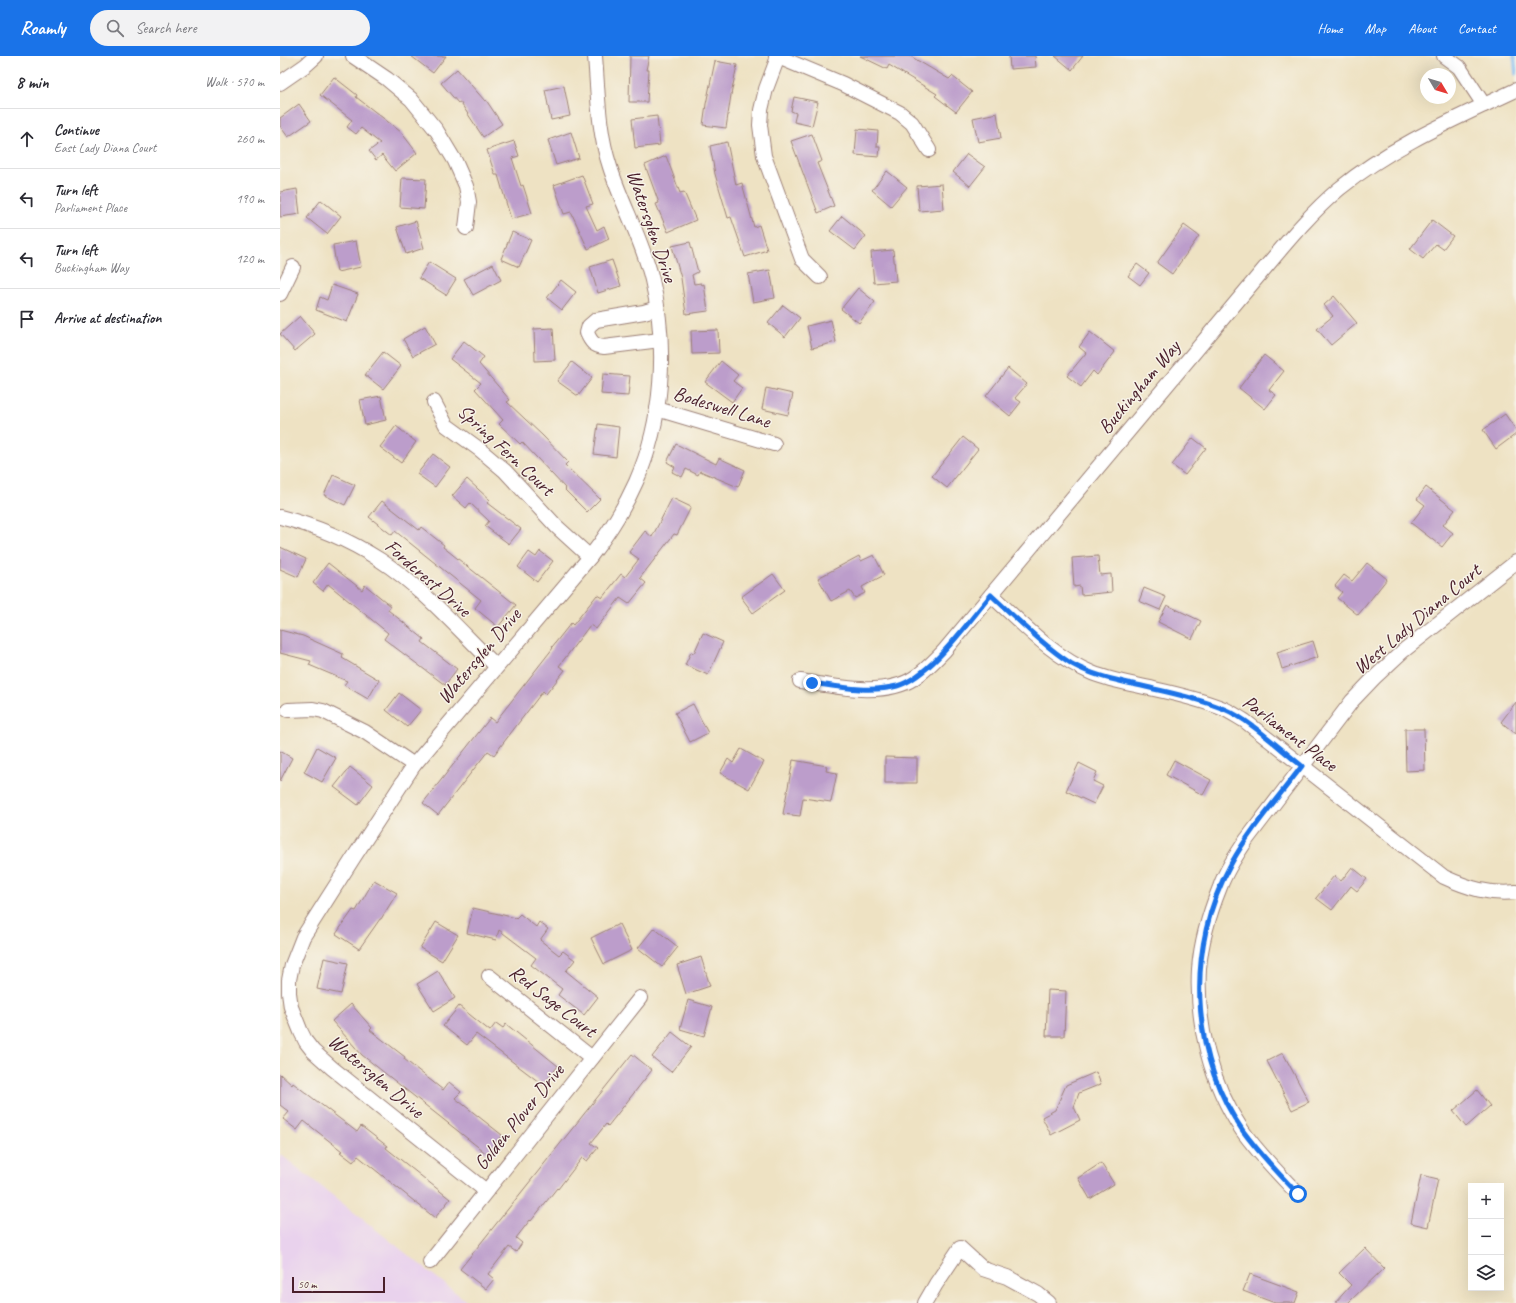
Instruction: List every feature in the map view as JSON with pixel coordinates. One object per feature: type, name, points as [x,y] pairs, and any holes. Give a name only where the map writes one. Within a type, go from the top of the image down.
[{"type":"street","points":[[280,82],[306,65],[316,56]]},
{"type":"street","points":[[353,56],[387,79],[405,94],[437,131],[455,161],[466,186],[469,202],[466,228]]},
{"type":"street","name":"Watersglen Drive","points":[[486,1192],[313,1051],[286,1008],[294,960],[303,938],[352,860],[414,765],[607,535],[636,482],[649,446],[657,409],[660,378],[660,340],[657,308],[652,280],[645,256],[620,194],[604,147],[599,118],[595,56]]},
{"type":"street","points":[[820,277],[802,258],[764,156],[760,125],[761,110],[777,56],[843,84],[900,113],[912,123],[929,150]]},
{"type":"street","points":[[1444,56],[1459,67],[1484,105]]},
{"type":"street","name":"Buckingham Way","points":[[800,681],[859,689],[876,689],[899,685],[914,678],[939,656],[1308,218],[1338,190],[1366,169],[1407,144],[1516,90]]},
{"type":"street","points":[[280,294],[293,267]]},
{"type":"street","points":[[657,308],[644,312],[596,320],[589,326],[587,333],[591,341],[597,346],[604,347],[660,340]]},
{"type":"street","name":"Spring Fern Court","points":[[434,402],[446,425],[479,449],[505,471],[557,528],[590,557]]},
{"type":"street","name":"Bodeswell Lane","points":[[657,409],[774,444]]},
{"type":"street","name":"Fordcrest Drive","points":[[280,517],[307,524],[347,541],[381,561],[423,595],[496,666]]},
{"type":"street","name":"West Lady Diana Court","points":[[1298,1194],[1267,1161],[1243,1131],[1225,1100],[1212,1068],[1202,1025],[1199,969],[1202,948],[1211,912],[1220,886],[1231,863],[1247,839],[1352,701],[1389,663],[1516,562]]},
{"type":"street","name":"Parliament Place","points":[[991,595],[1054,651],[1073,664],[1093,673],[1123,683],[1207,703],[1225,710],[1245,721],[1444,877],[1464,886],[1483,892],[1516,892]]},
{"type":"street","points":[[288,710],[313,709],[328,713],[364,732],[414,765]]},
{"type":"street","name":"Red Sage Court","points":[[489,976],[592,1058]]},
{"type":"street","name":"Golden Plover Drive","points":[[430,1262],[640,998]]},
{"type":"street","points":[[925,1303],[960,1248],[983,1269],[1007,1277],[1038,1294],[1049,1303]]},
{"type":"shaded area","points":[[280,1154],[469,1303],[280,1303]]},
{"type":"building","points":[[411,56],[446,56],[433,73]]},
{"type":"building","points":[[630,56],[649,56],[646,70],[649,70],[647,102],[629,102]]},
{"type":"building","points":[[860,56],[910,56],[949,79],[952,76],[972,92],[956,112],[935,96],[937,94],[889,65],[887,69]]},
{"type":"building","points":[[1009,56],[1035,56],[1036,67],[1010,69]]},
{"type":"building","points":[[1055,56],[1083,56],[1072,70]]},
{"type":"building","points":[[715,61],[737,65],[726,128],[703,125]]},
{"type":"building","points":[[457,69],[485,101],[486,100],[502,124],[483,137],[460,102],[458,103],[441,83]]},
{"type":"building","points":[[334,77],[357,95],[356,97],[401,132],[417,153],[395,171],[382,155],[376,160],[369,151],[380,143],[361,128],[356,134],[347,127],[352,120],[320,95]]},
{"type":"building","points":[[564,86],[570,116],[551,120],[545,90]]},
{"type":"building","points":[[794,97],[818,102],[812,126],[794,122],[796,113],[791,111]]},
{"type":"building","points":[[299,104],[311,121],[288,137],[280,126],[280,118]]},
{"type":"building","points":[[997,113],[1001,138],[978,142],[973,118]]},
{"type":"building","points":[[657,116],[660,145],[635,148],[632,119]]},
{"type":"building","points":[[857,129],[878,131],[877,147],[880,147],[879,157],[855,155]]},
{"type":"building","points":[[571,132],[579,158],[556,165],[548,140]]},
{"type":"building","points":[[812,134],[822,161],[817,163],[834,206],[818,213],[791,141]]},
{"type":"building","points":[[514,141],[519,156],[512,158],[532,213],[511,219],[498,175],[495,175],[487,150]]},
{"type":"building","points":[[727,142],[736,185],[742,183],[754,227],[759,225],[767,250],[745,257],[731,217],[728,218],[715,174],[710,146]]},
{"type":"building","points":[[967,154],[985,167],[970,186],[953,172]]},
{"type":"building","points":[[666,156],[680,193],[684,192],[696,220],[668,232],[656,204],[659,203],[645,165]]},
{"type":"building","points":[[887,171],[907,187],[891,206],[872,190]]},
{"type":"building","points":[[582,175],[593,204],[586,206],[597,230],[604,226],[609,239],[588,249],[571,212],[564,214],[554,185]]},
{"type":"building","points":[[402,178],[426,179],[424,209],[400,207]]},
{"type":"building","points":[[942,184],[944,209],[919,211],[917,186]]},
{"type":"building","points":[[297,189],[300,214],[280,217],[280,192]]},
{"type":"building","points":[[321,200],[341,216],[327,234],[307,218]]},
{"type":"building","points":[[842,216],[866,236],[855,250],[830,231]]},
{"type":"building","points":[[1432,220],[1453,236],[1443,249],[1436,244],[1423,259],[1410,249]]},
{"type":"building","points":[[416,221],[424,248],[406,254],[397,227]]},
{"type":"building","points":[[1184,225],[1199,236],[1172,274],[1157,263]]},
{"type":"building","points":[[512,232],[531,240],[519,267],[501,259]]},
{"type":"building","points":[[356,241],[361,267],[337,272],[333,245]]},
{"type":"building","points":[[690,242],[698,272],[692,275],[694,284],[704,284],[708,311],[686,314],[681,278],[672,246]]},
{"type":"building","points":[[893,250],[896,281],[874,283],[871,252]]},
{"type":"building","points":[[612,260],[621,286],[598,293],[590,267]]},
{"type":"building","points":[[429,262],[456,279],[446,295],[419,278]]},
{"type":"building","points":[[493,264],[501,280],[473,295],[464,279]]},
{"type":"building","points":[[1137,264],[1149,273],[1140,285],[1128,276]]},
{"type":"building","points":[[770,270],[775,298],[753,302],[748,274]]},
{"type":"building","points":[[561,280],[576,292],[562,310],[547,298]]},
{"type":"building","points":[[332,285],[358,294],[347,322],[316,310],[320,297],[327,300]]},
{"type":"building","points":[[858,288],[875,302],[859,323],[841,309]]},
{"type":"building","points":[[1334,296],[1357,323],[1331,345],[1317,329],[1333,316],[1324,305]]},
{"type":"building","points":[[783,305],[800,318],[785,337],[768,323]]},
{"type":"building","points":[[300,316],[315,334],[295,351],[280,334]]},
{"type":"building","points":[[831,320],[836,342],[812,348],[807,326]]},
{"type":"building","points":[[425,326],[435,344],[413,356],[403,339]]},
{"type":"building","points":[[553,328],[555,360],[535,361],[534,329]]},
{"type":"building","points":[[718,330],[719,353],[692,354],[691,331]]},
{"type":"building","points":[[1090,332],[1115,352],[1097,375],[1093,371],[1081,387],[1067,376],[1086,353],[1079,347]]},
{"type":"building","points":[[464,341],[484,357],[479,364],[510,400],[507,402],[568,462],[565,465],[600,499],[587,512],[522,442],[520,444],[499,424],[503,420],[475,389],[481,383],[450,359]]},
{"type":"building","points":[[383,352],[401,366],[383,389],[365,375]]},
{"type":"building","points":[[1264,355],[1284,371],[1269,390],[1276,395],[1265,409],[1239,388]]},
{"type":"building","points":[[721,361],[738,375],[733,381],[742,388],[732,402],[705,382]]},
{"type":"building","points":[[572,362],[592,378],[578,396],[557,381]]},
{"type":"building","points":[[1008,368],[1027,384],[1015,398],[1021,402],[1010,416],[986,396]]},
{"type":"building","points":[[603,374],[630,376],[628,396],[601,394]]},
{"type":"building","points":[[766,388],[793,394],[788,415],[762,409]]},
{"type":"building","points":[[381,396],[386,420],[365,425],[360,400]]},
{"type":"building","points":[[1505,414],[1516,430],[1516,434],[1496,449],[1483,430]]},
{"type":"building","points":[[598,424],[619,427],[616,457],[594,454]]},
{"type":"building","points":[[396,426],[416,442],[401,463],[380,447]]},
{"type":"building","points":[[963,437],[978,449],[947,488],[932,476]]},
{"type":"building","points":[[1193,438],[1206,448],[1185,475],[1172,465]]},
{"type":"building","points":[[676,444],[716,464],[719,458],[745,470],[738,487],[700,471],[698,475],[686,469],[682,477],[672,472],[675,467],[667,462]]},
{"type":"building","points":[[433,454],[450,467],[435,487],[417,474]]},
{"type":"building","points":[[333,475],[355,485],[345,505],[324,495]]},
{"type":"building","points":[[467,479],[490,500],[487,503],[521,529],[509,544],[485,526],[489,521],[470,503],[466,508],[452,496]]},
{"type":"building","points":[[1426,487],[1455,510],[1443,525],[1453,533],[1442,547],[1411,523],[1425,505],[1417,499]]},
{"type":"building","points":[[672,498],[691,507],[677,535],[674,534],[640,578],[646,583],[629,604],[620,598],[596,629],[590,625],[559,666],[565,670],[546,694],[543,691],[494,755],[488,751],[438,815],[423,803],[490,718],[495,722],[571,623],[573,625],[597,595],[602,598],[621,574],[625,577],[639,559],[629,552],[645,531],[652,537]]},
{"type":"building","points":[[382,501],[419,530],[421,527],[444,545],[443,547],[516,605],[498,627],[475,608],[481,600],[395,531],[392,535],[369,517]]},
{"type":"building","points":[[280,547],[306,559],[298,577],[280,569]]},
{"type":"building","points":[[540,551],[553,561],[537,582],[518,567],[529,552],[536,557]]},
{"type":"building","points":[[874,555],[884,575],[862,587],[865,593],[855,598],[850,591],[831,601],[818,578],[859,556],[861,561]]},
{"type":"building","points":[[1098,556],[1100,575],[1111,574],[1112,592],[1081,595],[1080,586],[1074,587],[1072,558]]},
{"type":"building","points":[[328,563],[362,590],[365,585],[391,606],[388,610],[424,639],[422,642],[457,669],[445,685],[384,639],[388,633],[328,584],[323,591],[313,583]]},
{"type":"building","points":[[1367,563],[1387,579],[1358,615],[1337,598],[1342,592],[1335,586],[1344,575],[1352,581]]},
{"type":"building","points":[[773,574],[785,590],[753,613],[741,597]]},
{"type":"building","points":[[1144,588],[1166,597],[1160,610],[1139,601]]},
{"type":"building","points":[[1167,605],[1201,621],[1192,639],[1158,622]]},
{"type":"building","points":[[280,630],[303,636],[343,654],[342,658],[379,680],[368,699],[344,685],[347,681],[309,665],[311,661],[280,653]]},
{"type":"building","points":[[703,633],[723,642],[708,675],[685,665],[691,652],[694,653]]},
{"type":"building","points":[[1313,641],[1318,657],[1282,669],[1277,652]]},
{"type":"building","points":[[399,693],[421,710],[407,727],[386,710]]},
{"type":"building","points":[[1516,702],[1516,734],[1501,722]]},
{"type":"building","points":[[693,704],[708,733],[690,742],[675,713]]},
{"type":"building","points":[[1405,729],[1424,729],[1425,770],[1406,771]]},
{"type":"building","points":[[317,747],[336,758],[322,782],[304,772]]},
{"type":"building","points":[[741,749],[764,762],[749,789],[720,773],[728,759],[733,763]]},
{"type":"building","points":[[280,751],[292,758],[280,781]]},
{"type":"building","points":[[885,757],[917,758],[917,783],[885,783]]},
{"type":"building","points":[[793,760],[827,766],[826,771],[837,773],[831,802],[803,798],[800,816],[783,814]]},
{"type":"building","points":[[1174,760],[1211,780],[1203,795],[1166,775]]},
{"type":"building","points":[[1079,763],[1097,772],[1093,781],[1103,786],[1094,804],[1066,791]]},
{"type":"building","points":[[350,767],[373,785],[358,805],[334,787]]},
{"type":"building","points":[[1352,867],[1367,879],[1357,891],[1351,886],[1332,910],[1316,898],[1334,876],[1341,881]]},
{"type":"building","points":[[374,880],[397,893],[381,919],[359,949],[336,934],[353,910],[356,911]]},
{"type":"building","points":[[473,908],[516,918],[520,914],[536,927],[539,922],[548,929],[540,940],[559,955],[563,951],[575,960],[566,971],[598,997],[584,1015],[558,995],[562,989],[531,965],[536,958],[499,930],[496,940],[467,933]]},
{"type":"building","points":[[436,922],[458,935],[442,961],[420,948]]},
{"type":"building","points":[[619,924],[632,950],[604,964],[591,938]]},
{"type":"building","points":[[654,928],[678,947],[662,967],[638,948]]},
{"type":"building","points":[[701,957],[710,986],[686,994],[677,965]]},
{"type":"building","points":[[324,958],[348,963],[341,994],[317,989]]},
{"type":"building","points":[[438,971],[455,998],[434,1011],[417,984]]},
{"type":"building","points":[[1048,990],[1066,991],[1064,1036],[1046,1036]]},
{"type":"building","points":[[688,1000],[712,1007],[704,1036],[680,1029]]},
{"type":"building","points":[[351,1004],[372,1028],[370,1030],[405,1057],[404,1059],[443,1090],[449,1082],[461,1092],[455,1098],[502,1135],[487,1154],[362,1055],[332,1021]]},
{"type":"building","points":[[459,1006],[490,1031],[496,1023],[503,1028],[506,1024],[558,1066],[543,1085],[476,1034],[467,1045],[443,1026]]},
{"type":"building","points":[[672,1032],[691,1047],[671,1072],[652,1057]]},
{"type":"building","points":[[1283,1053],[1309,1102],[1292,1110],[1267,1061]]},
{"type":"building","points":[[632,1054],[652,1070],[608,1126],[606,1124],[591,1143],[598,1148],[587,1161],[582,1158],[558,1189],[557,1188],[516,1238],[522,1243],[516,1252],[509,1247],[488,1274],[494,1279],[486,1289],[460,1269]]},
{"type":"building","points":[[1096,1072],[1101,1084],[1079,1093],[1074,1107],[1080,1120],[1051,1135],[1042,1117],[1055,1110],[1066,1085]]},
{"type":"building","points":[[280,1074],[292,1085],[293,1083],[357,1132],[361,1126],[450,1199],[435,1218],[358,1156],[353,1162],[340,1152],[342,1151],[304,1121],[297,1130],[283,1119],[289,1112],[280,1105]]},
{"type":"building","points":[[1477,1090],[1490,1106],[1466,1127],[1453,1111]]},
{"type":"building","points":[[1101,1163],[1114,1184],[1090,1199],[1078,1178]]},
{"type":"building","points":[[1421,1175],[1438,1179],[1428,1227],[1411,1223]]},
{"type":"building","points":[[1365,1248],[1384,1268],[1348,1303],[1335,1303],[1351,1285],[1339,1273]]},
{"type":"building","points":[[1250,1274],[1299,1292],[1295,1303],[1275,1303],[1243,1291]]},
{"type":"waterway","points":[[1514,56],[1516,74]]},
{"type":"route","points":[[812,683],[859,689],[876,689],[889,688],[914,678],[944,651],[991,595],[1054,651],[1073,664],[1093,673],[1123,683],[1207,703],[1225,710],[1245,721],[1302,766],[1247,839],[1231,863],[1220,886],[1211,912],[1202,948],[1199,969],[1202,1025],[1212,1068],[1225,1100],[1243,1131],[1267,1161],[1298,1194]]}]
